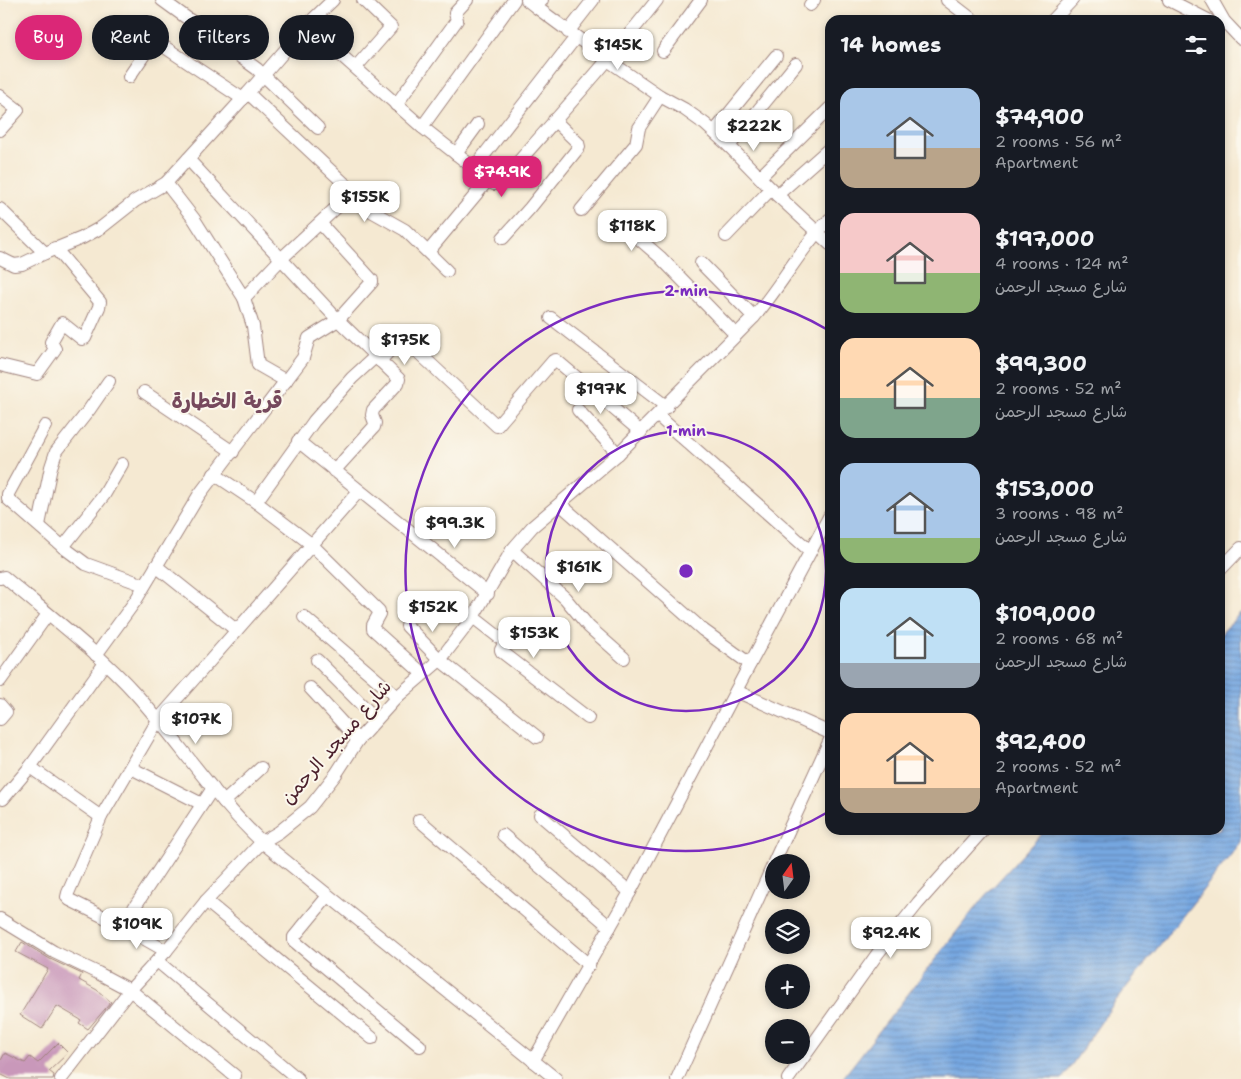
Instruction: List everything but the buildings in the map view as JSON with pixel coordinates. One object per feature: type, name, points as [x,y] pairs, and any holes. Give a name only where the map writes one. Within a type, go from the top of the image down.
[{"type":"street","points":[[162,0],[235,51],[264,74],[318,128]]},
{"type":"street","points":[[317,15],[333,0]]},
{"type":"street","points":[[356,67],[392,27],[362,0]]},
{"type":"street","points":[[396,105],[457,20],[455,13],[467,0]]},
{"type":"street","points":[[422,127],[514,0]]},
{"type":"street","points":[[474,168],[572,34],[593,0]]},
{"type":"street","points":[[348,60],[422,127],[488,180],[498,184],[608,61],[657,0]]},
{"type":"street","points":[[662,51],[700,0]]},
{"type":"street","points":[[947,0],[966,15]]},
{"type":"street","points":[[1058,15],[1072,0]]},
{"type":"street","points":[[1169,0],[1200,15]]},
{"type":"street","points":[[1196,12],[1211,0],[1220,15]]},
{"type":"street","points":[[535,2],[572,34],[608,61],[660,96],[694,115],[825,239]]},
{"type":"street","points":[[1225,22],[1241,39]]},
{"type":"street","points":[[129,77],[154,40],[246,96],[352,193],[357,203],[405,230],[447,271]]},
{"type":"street","points":[[714,132],[776,56]]},
{"type":"street","points":[[0,258],[18,265],[92,233],[134,201],[166,183],[246,96],[279,57]]},
{"type":"street","points":[[729,146],[796,64]]},
{"type":"street","points":[[0,96],[18,110],[0,130]]},
{"type":"street","points":[[581,210],[636,144],[639,128],[660,96]]},
{"type":"street","points":[[760,177],[825,113]]},
{"type":"street","points":[[504,238],[579,147],[578,143],[554,120]]},
{"type":"street","points":[[456,154],[478,124]]},
{"type":"street","points":[[726,236],[774,192],[825,152]]},
{"type":"street","points":[[188,159],[338,320],[400,381],[373,410],[374,427],[334,471]]},
{"type":"street","points":[[428,252],[488,180]]},
{"type":"street","points":[[166,183],[194,219],[244,298],[253,326],[256,362],[260,367],[286,382]]},
{"type":"street","points":[[244,298],[281,259],[352,193]]},
{"type":"street","points":[[0,208],[50,250],[100,302],[85,338],[82,339],[62,323],[50,343],[55,350],[37,374],[0,365]]},
{"type":"street","points":[[3,800],[30,766],[100,659],[199,495],[303,358],[309,338],[338,320],[372,281],[320,223]]},
{"type":"street","name":"شارع مسجد الرحمن","points":[[61,1079],[130,990],[166,951],[206,901],[262,842],[279,832],[310,807],[336,774],[358,740],[376,719],[397,697],[440,660],[473,617],[512,550],[532,527],[618,454],[754,317],[769,300],[825,224]]},
{"type":"street","points":[[623,225],[660,257],[736,335]]},
{"type":"street","points":[[701,263],[754,317]]},
{"type":"street","points":[[551,318],[662,411],[810,551]]},
{"type":"street","points":[[256,502],[298,441],[334,399],[400,339],[404,339],[497,426],[553,361],[556,360],[641,432]]},
{"type":"street","points":[[39,525],[56,452],[109,381]]},
{"type":"street","points":[[144,392],[232,452]]},
{"type":"street","points":[[578,410],[618,454]]},
{"type":"street","points":[[45,426],[8,497],[76,558],[95,569],[144,585]]},
{"type":"street","points":[[298,441],[488,594]]},
{"type":"street","points":[[63,547],[104,494],[122,464]]},
{"type":"street","points":[[214,474],[256,502],[311,544],[379,611],[380,613],[373,625],[373,629],[423,674]]},
{"type":"street","points":[[166,951],[67,897],[101,817],[158,720],[359,491]]},
{"type":"street","points":[[560,504],[703,630],[750,664]]},
{"type":"street","points":[[538,1070],[589,965],[630,892],[825,524]]},
{"type":"street","points":[[1225,565],[1241,548]]},
{"type":"street","points":[[512,550],[565,598],[589,627],[624,658]]},
{"type":"street","points":[[156,566],[236,630]]},
{"type":"street","points":[[0,578],[4,577],[100,659],[158,720],[224,802],[262,842],[538,1070],[556,1079]]},
{"type":"street","points":[[0,680],[48,614]]},
{"type":"street","points":[[304,617],[397,697]]},
{"type":"street","points":[[473,617],[505,642],[501,652],[588,718]]},
{"type":"street","points":[[406,626],[440,660],[538,737]]},
{"type":"street","points":[[317,660],[376,719]]},
{"type":"street","points":[[310,688],[358,740]]},
{"type":"street","points":[[736,691],[825,731]]},
{"type":"street","points":[[0,705],[6,712],[0,719]]},
{"type":"street","points":[[778,854],[825,751]]},
{"type":"street","points":[[30,766],[101,817]]},
{"type":"street","points":[[130,768],[202,804]]},
{"type":"street","points":[[224,802],[261,768]]},
{"type":"street","points":[[122,926],[213,788]]},
{"type":"street","points":[[540,815],[630,892]]},
{"type":"street","points":[[419,820],[589,965]]},
{"type":"street","points":[[503,835],[610,927]]},
{"type":"street","points":[[788,1079],[878,953],[918,903],[979,835]]},
{"type":"street","points":[[677,1079],[765,883]]},
{"type":"street","points":[[328,896],[294,937],[294,941],[420,1046]]},
{"type":"street","points":[[206,901],[372,1038]]},
{"type":"street","points":[[0,919],[54,952],[130,990],[235,1076]]},
{"type":"street","points":[[157,961],[298,1079]]},
{"type":"water","points":[[1241,612],[1241,842],[1114,1003],[1062,1079],[842,1079],[982,899],[1040,835],[1225,835],[1225,630]]},
{"type":"district","name":"قرية الخطارة","points":[[227,401]]}]
